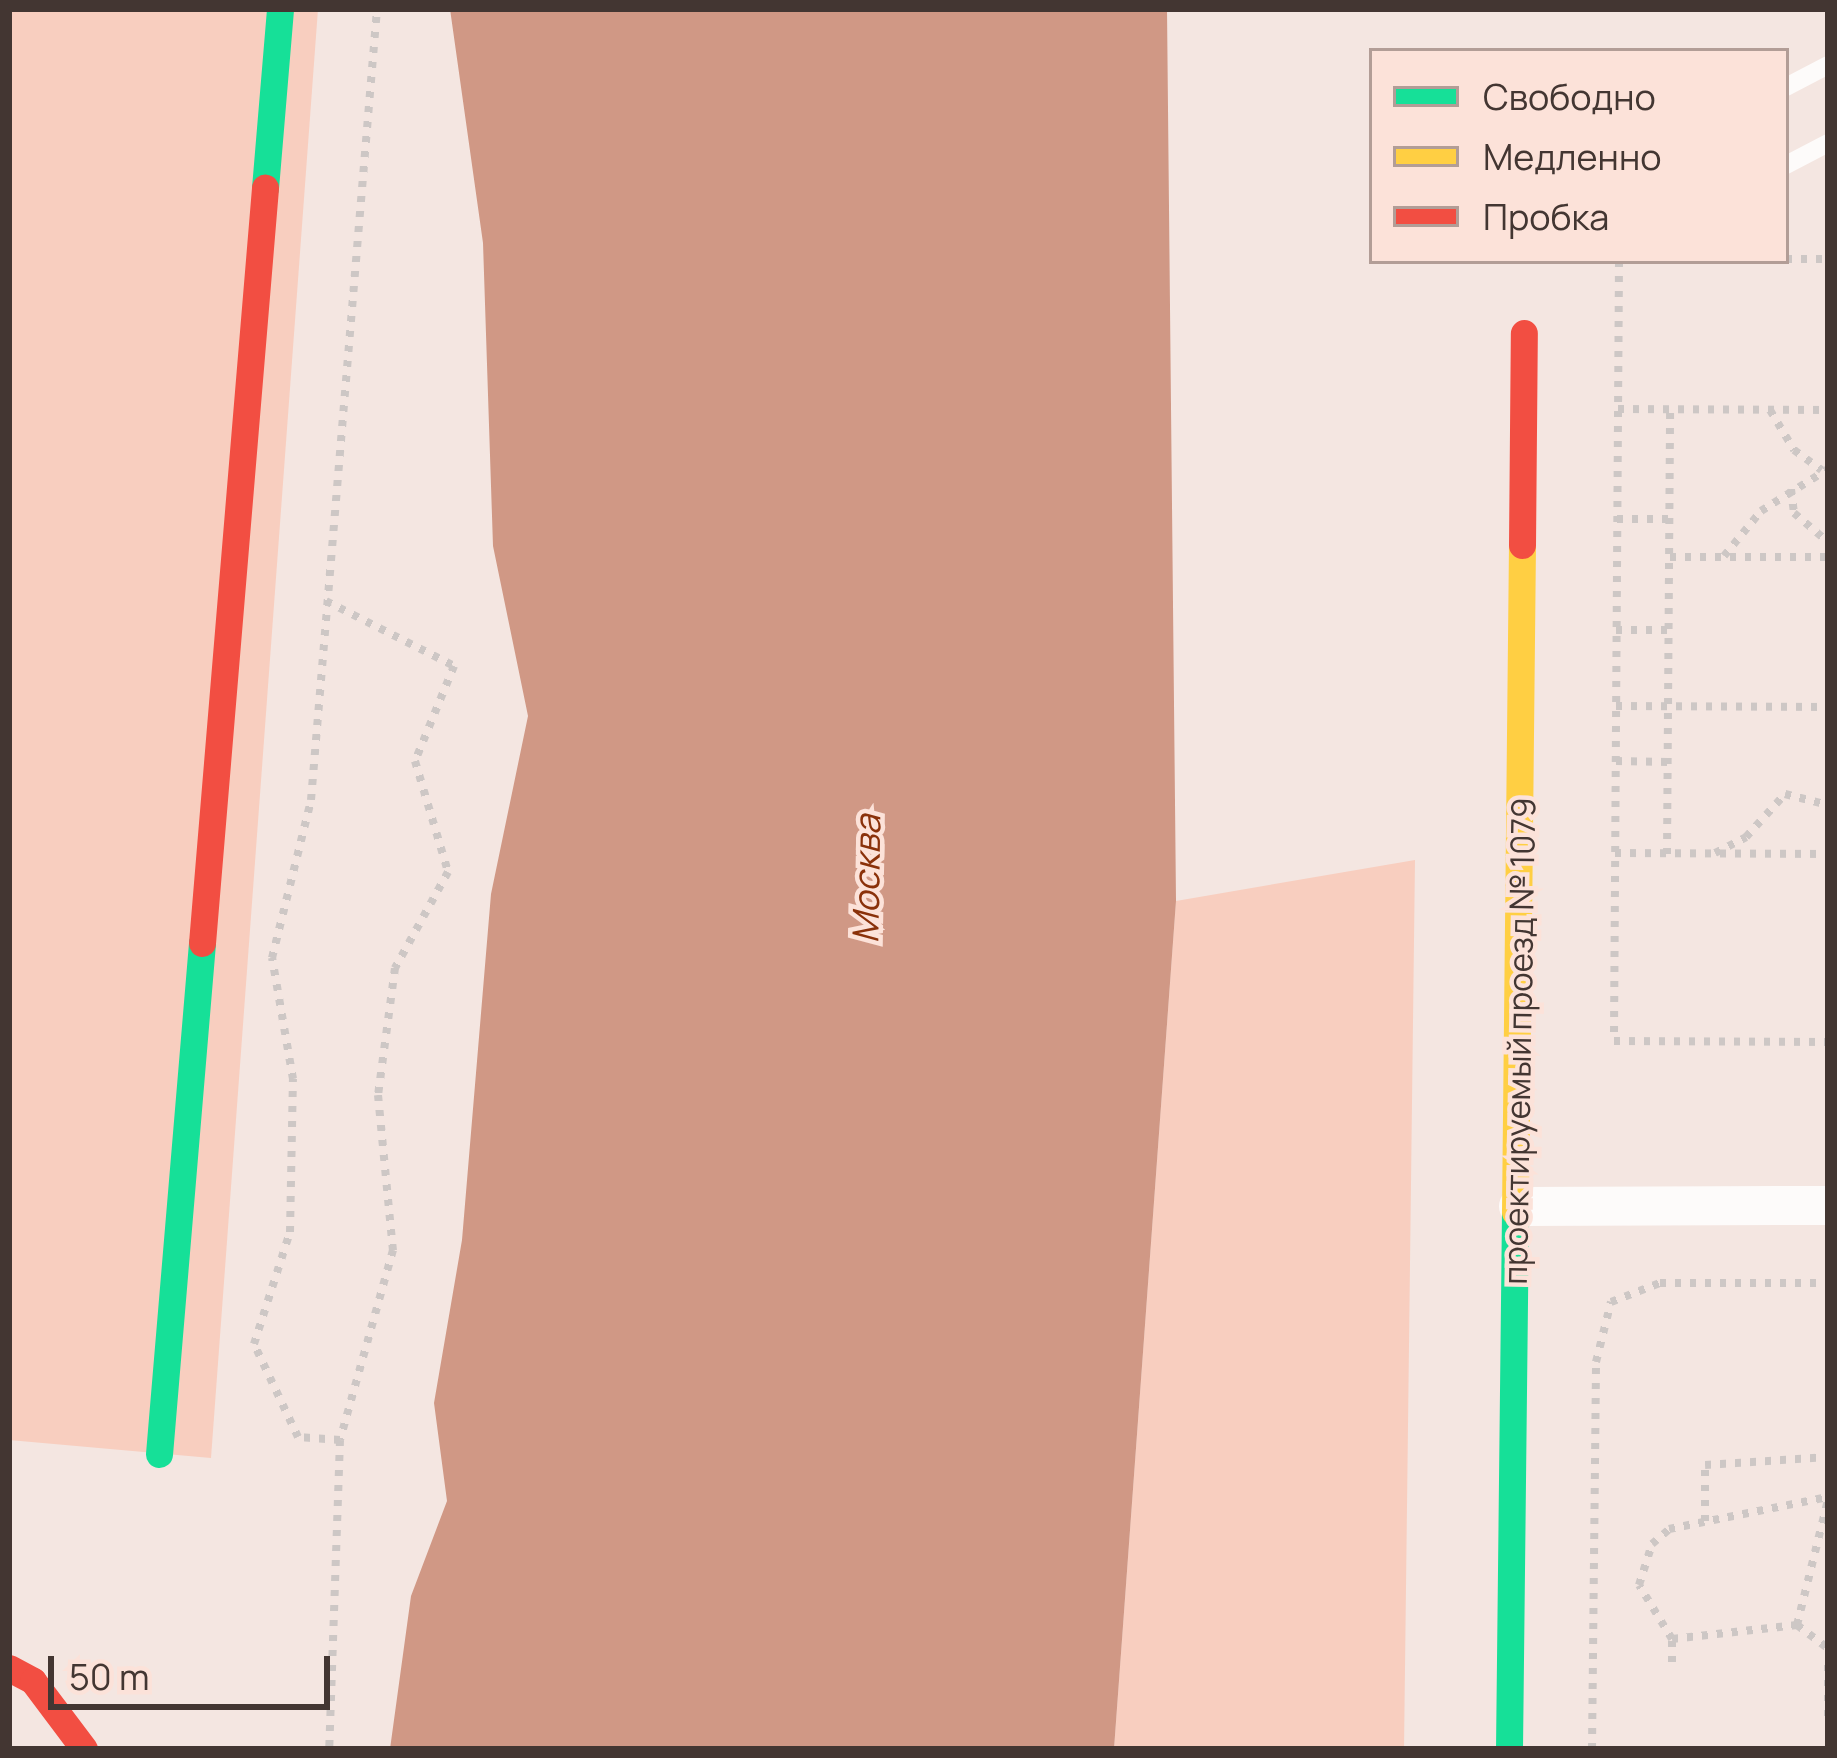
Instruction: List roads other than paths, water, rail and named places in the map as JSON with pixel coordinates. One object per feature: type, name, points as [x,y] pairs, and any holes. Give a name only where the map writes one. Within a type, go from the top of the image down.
[{"type":"street","points":[[159,1454],[280,9]]},
{"type":"street","name":"проектируемый проезд № 1079","points":[[1510,1749],[1525,334]]},
{"type":"street","points":[[1518,1206],[1828,1205]]},
{"type":"street","points":[[9,1647],[21,1674],[84,1749]]},
{"type":"lane","points":[[1789,85],[1828,64]]},
{"type":"lane","points":[[1789,163],[1828,143]]},
{"type":"water","name":"Москва","points":[[450,9],[1167,9],[1176,901],[1114,1749],[390,1749],[411,1596],[447,1501],[434,1403],[462,1240],[491,894],[528,716],[493,546],[483,243]]}]
